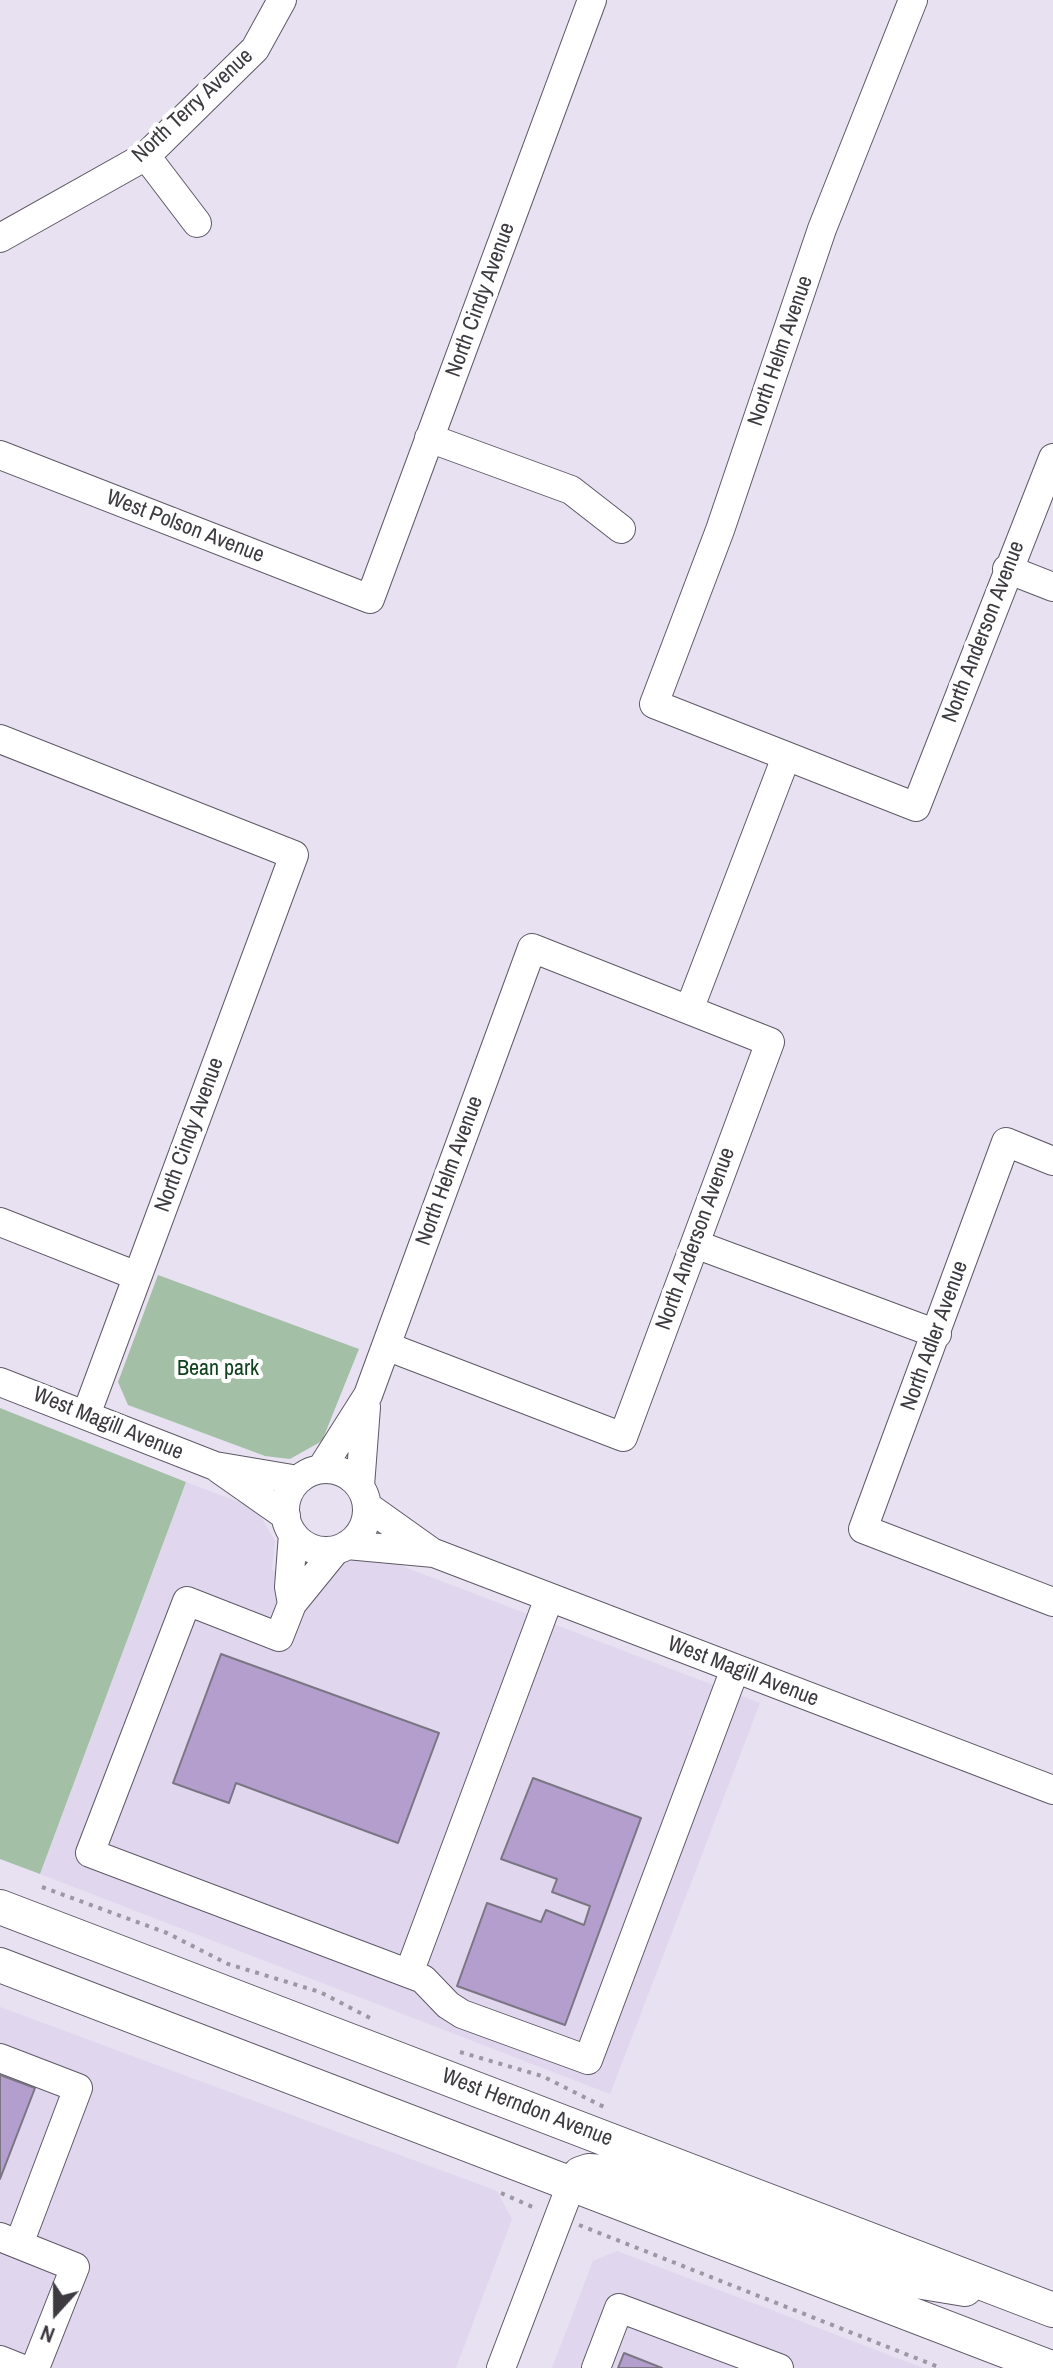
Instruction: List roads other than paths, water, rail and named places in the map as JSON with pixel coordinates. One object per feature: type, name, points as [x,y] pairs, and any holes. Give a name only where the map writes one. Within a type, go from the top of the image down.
[{"type":"main road","name":"West Herndon Avenue","points":[[0,1907],[1053,2310]]},
{"type":"main road","points":[[0,1965],[1051,2368]]},
{"type":"main road","points":[[571,2185],[580,2174],[589,2171],[619,2173],[892,2277],[919,2284],[1013,2294]]},
{"type":"street","name":"North Terry Avenue","points":[[0,238],[146,156],[255,49],[282,0]]},
{"type":"street","name":"North Cindy Avenue","points":[[370,599],[592,0]]},
{"type":"street","name":"North Helm Avenue","points":[[786,757],[654,704],[720,530],[822,229],[913,0]]},
{"type":"street","points":[[146,156],[197,223]]},
{"type":"street","points":[[429,438],[571,490],[621,529]]},
{"type":"street","name":"West Polson Avenue","points":[[0,455],[370,599]]},
{"type":"street","name":"North Anderson Avenue","points":[[786,757],[916,807],[1053,458]]},
{"type":"street","points":[[1007,569],[1053,587]]},
{"type":"street","name":"North Cindy Avenue","points":[[0,739],[294,855],[86,1415]]},
{"type":"street","points":[[689,1010],[786,757]]},
{"type":"street","name":"North Helm Avenue","points":[[310,1475],[368,1395],[532,948],[689,1010]]},
{"type":"street","name":"North Anderson Avenue","points":[[386,1346],[623,1437],[770,1042],[689,1010]]},
{"type":"street","name":"North Adler Avenue","points":[[1053,1161],[1006,1142],[863,1529],[1053,1602]]},
{"type":"street","points":[[0,1222],[137,1276]]},
{"type":"street","points":[[695,1244],[937,1334]]},
{"type":"street","name":"West Magill Avenue","points":[[0,1382],[215,1466],[310,1475]]},
{"type":"street","name":"North Helm Avenue","points":[[364,1496],[368,1395]]},
{"type":"street","name":"West Magill Avenue","points":[[215,1466],[290,1525]]},
{"type":"street","points":[[292,1604],[287,1496],[310,1475],[336,1470],[364,1496],[366,1521],[359,1535],[341,1548],[292,1604],[279,1637],[187,1601],[90,1853],[409,1973],[433,1986],[448,2005],[462,2014],[588,2060],[735,1669]]},
{"type":"street","name":"West Magill Avenue","points":[[364,1496],[434,1553],[1053,1790]]},
{"type":"street","points":[[290,1525],[308,1548],[341,1548]]},
{"type":"street","name":"West Magill Avenue","points":[[341,1548],[434,1553]]},
{"type":"street","points":[[409,1973],[549,1598]]},
{"type":"street","points":[[0,2058],[78,2088],[10,2240],[75,2267],[35,2368]]},
{"type":"street","points":[[501,2368],[571,2185]]},
{"type":"street","points":[[596,2368],[619,2308],[779,2368]]},
{"type":"street","points":[[0,2360],[20,2368]]},
{"type":"park label","name":"Bean park","points":[[218,1369]]}]
